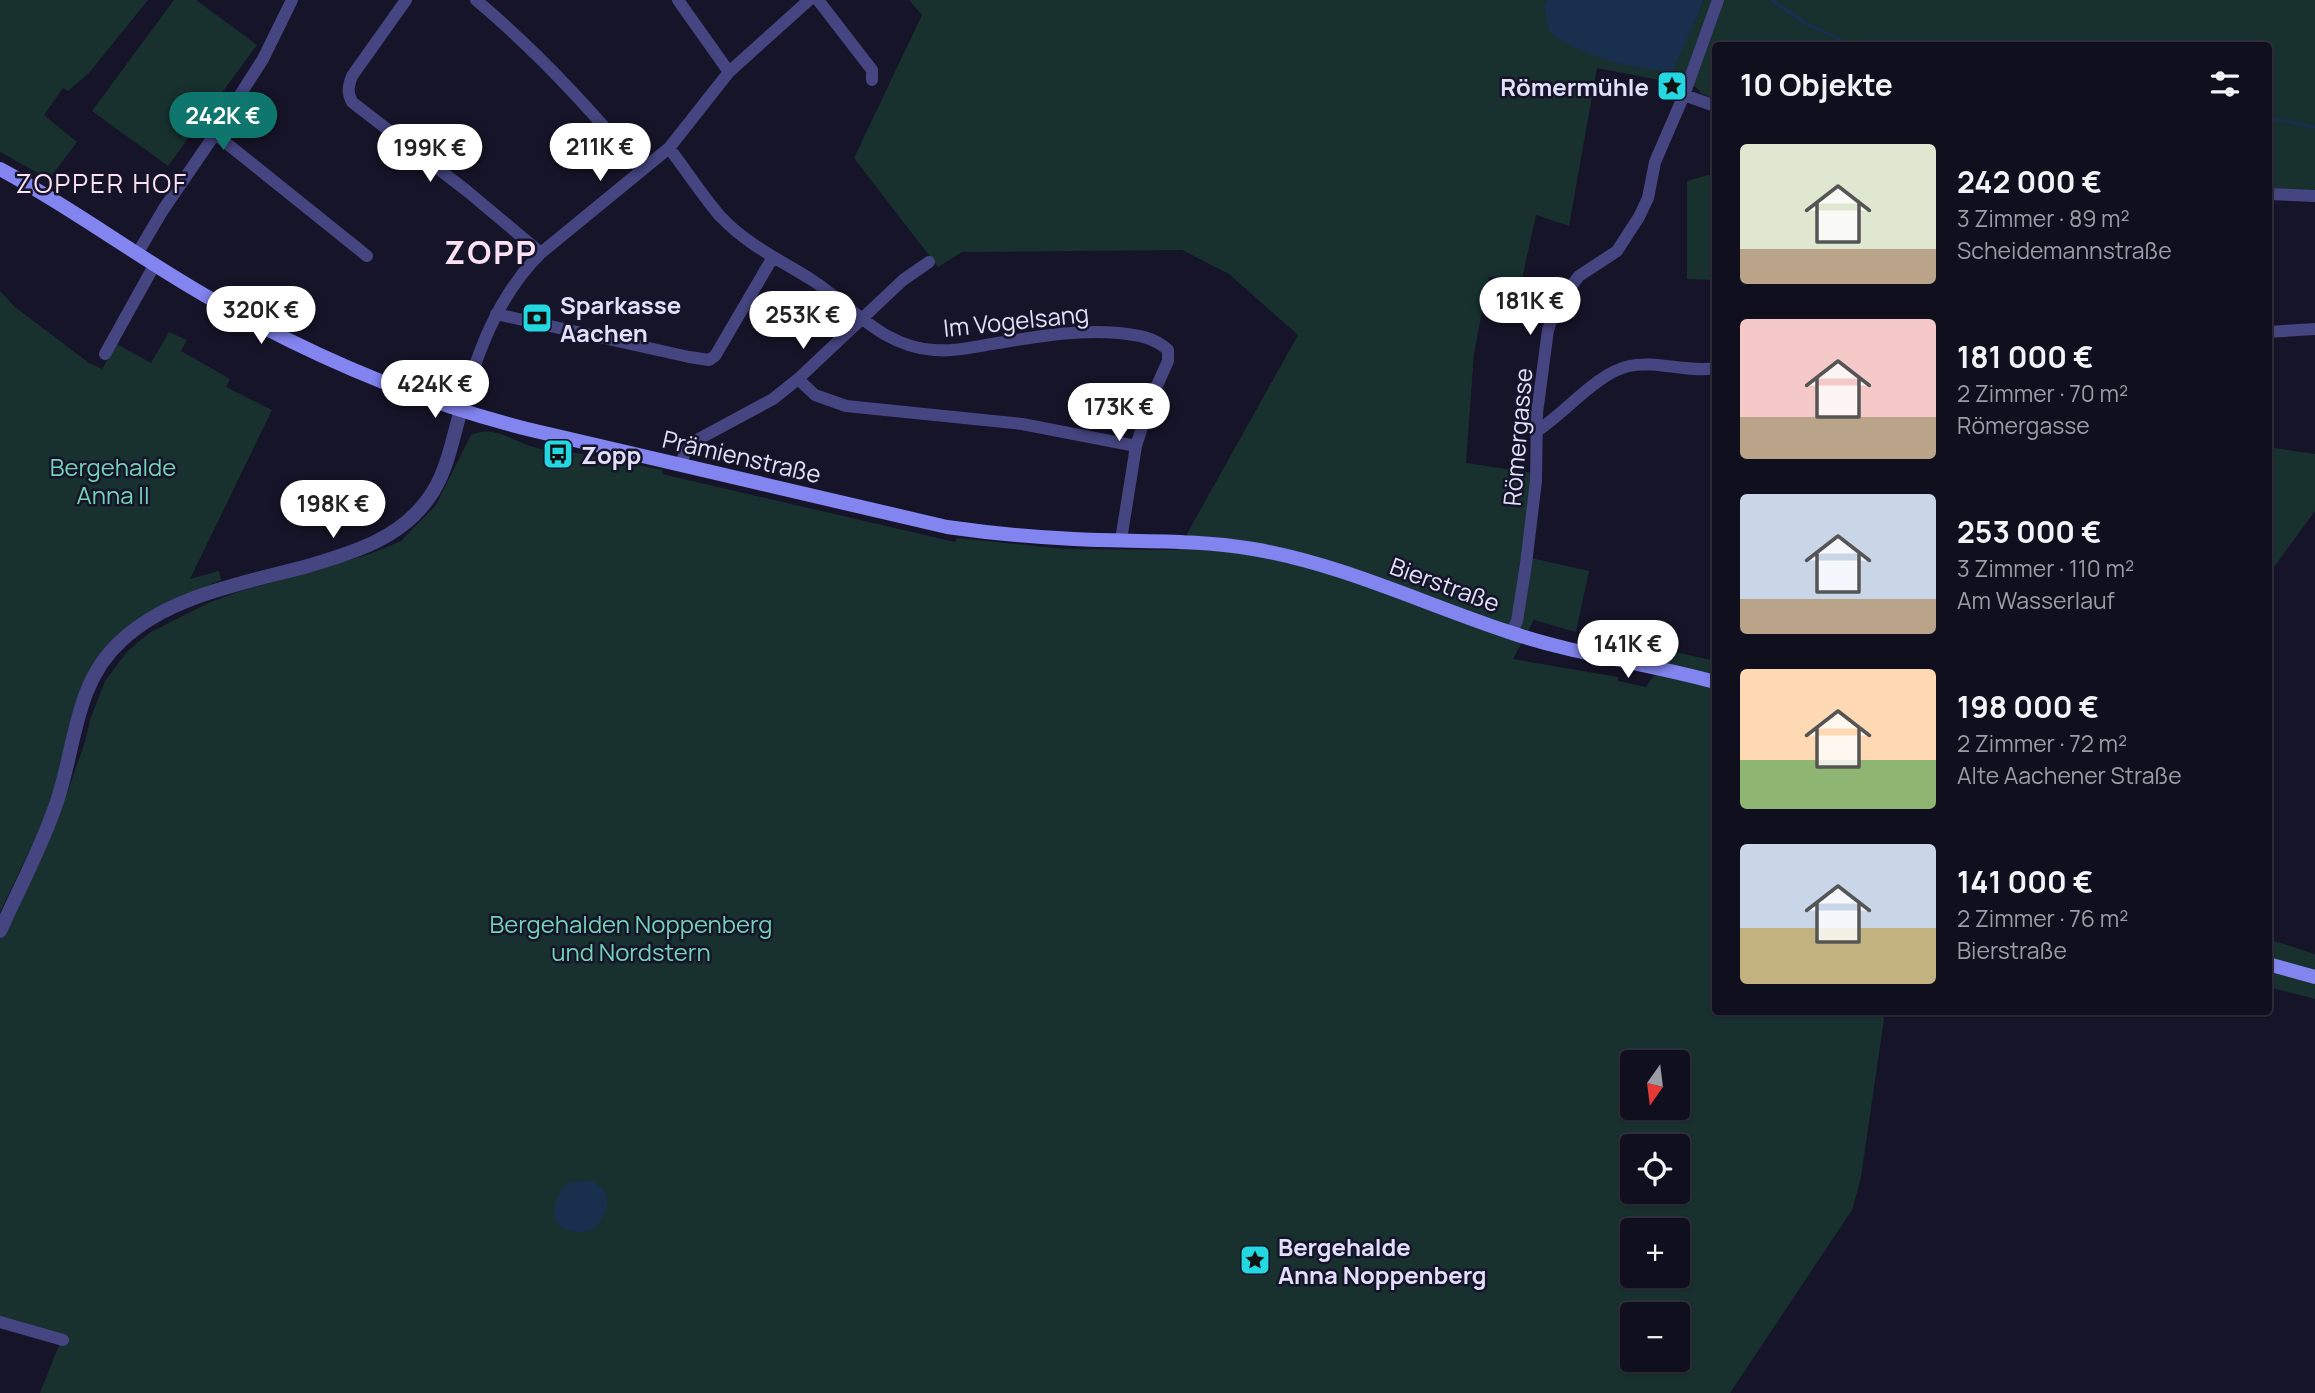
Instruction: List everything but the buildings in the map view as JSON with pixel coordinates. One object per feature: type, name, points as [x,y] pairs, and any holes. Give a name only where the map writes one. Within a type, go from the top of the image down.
[{"type":"main road","name":"Prämienstraße","points":[[0,169],[211,299],[301,347],[388,385],[461,410],[508,424],[947,527],[990,533],[1158,541]]},
{"type":"main road","name":"Bierstraße","points":[[1158,541],[1253,549],[1312,561],[1511,633],[1712,681]]},
{"type":"main road","points":[[2272,965],[2315,976]]},
{"type":"street","points":[[137,254],[263,59],[292,0]]},
{"type":"street","points":[[406,0],[352,76],[348,86],[352,102],[467,191],[541,253]]},
{"type":"street","points":[[476,0],[512,30],[573,90],[641,170]]},
{"type":"street","points":[[678,0],[729,72]]},
{"type":"street","points":[[0,931],[55,808],[86,691],[98,668],[120,641],[150,619],[186,601],[349,554],[387,537],[411,518],[428,499],[442,475],[478,357],[496,314],[524,268],[669,148],[729,72],[809,0]]},
{"type":"street","points":[[818,0],[872,70],[872,80]]},
{"type":"street","name":"Römergasse","points":[[1511,633],[1517,621],[1526,564],[1536,481],[1537,413],[1548,330],[1556,306],[1579,276],[1617,251],[1639,217],[1648,198],[1655,162],[1684,95],[1718,0]]},
{"type":"street","points":[[1684,95],[1712,105]]},
{"type":"street","points":[[215,134],[367,256]]},
{"type":"street","points":[[669,148],[720,216],[743,238],[813,281],[860,319]]},
{"type":"street","points":[[2272,194],[2315,196]]},
{"type":"street","points":[[496,314],[709,360],[722,345],[773,257]]},
{"type":"street","points":[[680,465],[686,451],[695,441],[773,399],[798,379],[903,280],[929,262]]},
{"type":"street","points":[[105,354],[155,264]]},
{"type":"street","name":"Im Vogelsang","points":[[860,319],[895,341],[934,351],[1059,332],[1090,331],[1158,340],[1168,350],[1168,361],[1151,399],[1136,446]]},
{"type":"street","points":[[2272,332],[2315,328]]},
{"type":"street","points":[[1537,431],[1549,424],[1582,394],[1627,366],[1712,368]]},
{"type":"street","points":[[798,379],[815,395],[846,406],[1022,424],[1136,446],[1121,540]]},
{"type":"street","points":[[0,1322],[63,1340]]},
{"type":"green space","points":[[0,0],[148,0],[89,73],[68,91],[63,88],[44,115],[77,142],[49,179],[0,152]]},
{"type":"green space","points":[[174,0],[196,0],[257,45],[168,166],[92,111]]},
{"type":"green space","name":"Bergehalden Noppenberg und Nordstern","points":[[909,0],[1548,0],[1545,5],[1700,10],[1703,0],[2315,0],[2315,193],[2272,189],[2272,42],[1712,42],[1712,98],[1702,94],[1696,87],[1597,68],[1569,226],[1536,215],[1522,279],[1489,277],[1474,353],[1466,463],[1540,474],[1531,558],[1589,571],[1576,632],[1534,620],[1513,659],[1618,677],[1618,681],[1646,687],[1671,651],[1712,660],[1712,1015],[1885,1015],[1861,1177],[1852,1210],[1730,1393],[40,1393],[63,1335],[0,1317],[0,940],[59,816],[105,681],[127,652],[151,632],[208,603],[370,554],[401,541],[436,505],[471,435],[487,431],[538,448],[663,470],[662,474],[955,542],[957,538],[1066,549],[1178,550],[1298,335],[1229,274],[1182,250],[962,252],[938,267],[854,158],[922,15]]},
{"type":"green space","points":[[1712,174],[1712,280],[1687,279],[1687,181]]},
{"type":"green space","name":"Bergehalde Anna II","points":[[0,291],[15,307],[89,363],[102,369],[117,344],[151,363],[169,332],[187,340],[181,351],[230,379],[226,387],[272,410],[190,579],[219,571],[221,580],[170,602],[114,640],[49,810],[0,912]]},
{"type":"green space","points":[[2272,448],[2315,454],[2315,511],[2272,570]]},
{"type":"green space","points":[[2272,940],[2315,954],[2315,999],[2272,988]]},
{"type":"water","points":[[1548,0],[1703,0],[1672,72],[1608,60],[1563,41],[1549,32],[1544,5]]},
{"type":"water","points":[[589,1180],[598,1185],[606,1196],[603,1216],[594,1230],[566,1230],[555,1219],[558,1197],[567,1183]]},
{"type":"waterway","points":[[1771,0],[1807,24],[1845,42]]},
{"type":"waterway","points":[[2272,119],[2315,127]]},
{"type":"place","name":"Römermühle","points":[[1672,86]]},
{"type":"place","name":"Sparkasse Aachen","points":[[537,318]]},
{"type":"place","name":"Zopp","points":[[558,454]]},
{"type":"place","name":"Bergehalde Anna Noppenberg","points":[[1255,1260]]},
{"type":"district","name":"ZOPPER HOF","points":[[102,183]]},
{"type":"district","name":"ZOPP","points":[[491,252]]}]
